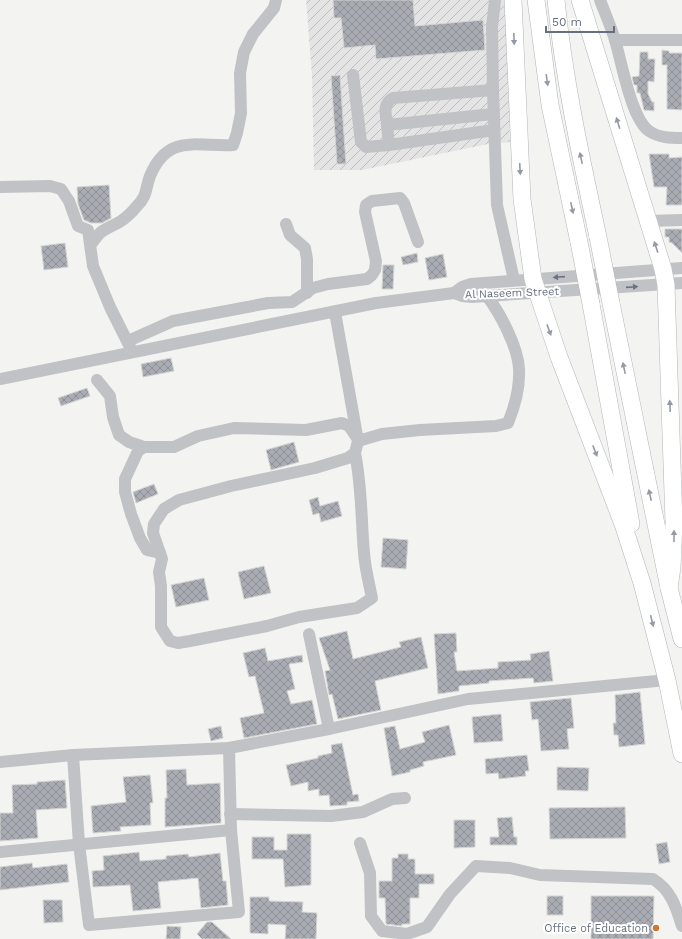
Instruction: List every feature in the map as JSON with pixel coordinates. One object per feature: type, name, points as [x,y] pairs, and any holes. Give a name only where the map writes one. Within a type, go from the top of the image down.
[{"type":"highway","points":[[513,0],[522,199],[534,286],[623,524],[642,583],[667,680],[682,754]]},
{"type":"highway","points":[[536,0],[550,105],[591,304],[642,583]]},
{"type":"highway","points":[[556,0],[570,107],[598,237],[669,588],[682,639]]},
{"type":"highway","points":[[580,0],[648,221],[670,279],[674,523],[672,567],[669,588]]},
{"type":"street","points":[[91,244],[101,232],[123,220],[138,206],[146,195],[150,176],[160,160],[176,146],[200,143],[220,146],[233,145],[237,134],[241,113],[240,73],[244,52],[253,34],[274,8],[276,0]]},
{"type":"street","points":[[495,0],[492,27],[493,114],[497,205],[514,280]]},
{"type":"street","points":[[600,0],[615,40],[621,67],[640,122],[650,132],[662,137],[682,138]]},
{"type":"street","points":[[615,40],[682,40]]},
{"type":"street","points":[[353,75],[361,142],[366,147],[494,130]]},
{"type":"street","points":[[389,145],[385,106],[388,101],[393,98],[493,90]]},
{"type":"street","points":[[387,125],[493,114]]},
{"type":"street","points":[[0,187],[50,186],[61,189],[68,201],[78,226],[88,230],[93,266],[110,307],[130,347]]},
{"type":"street","points":[[130,347],[173,320],[268,303],[292,302],[313,288],[328,284],[367,279],[375,270],[376,261],[365,212],[366,205],[372,201],[400,198],[404,203],[418,242]]},
{"type":"street","points":[[648,221],[682,220]]},
{"type":"street","points":[[286,224],[290,235],[305,248],[307,259],[307,293]]},
{"type":"street","name":"Al Naseem Street","points":[[454,293],[462,296],[487,296],[534,286],[670,279],[682,268]]},
{"type":"street","name":"Al Naseem Street","points":[[454,293],[462,287],[472,284],[514,280],[534,286]]},
{"type":"street","points":[[0,379],[130,347],[335,312],[376,303],[454,293]]},
{"type":"street","points":[[358,440],[400,432],[496,426],[508,423],[518,395],[520,368],[516,352],[496,307],[487,296]]},
{"type":"street","points":[[335,312],[358,440],[355,454],[359,474],[363,513],[364,553],[372,598],[357,608],[299,617],[267,626],[190,641],[178,643],[170,641],[161,627],[161,586],[159,572],[162,559],[153,533],[154,524],[164,509],[179,500],[231,486],[315,468],[348,458],[355,454]]},
{"type":"street","points":[[97,380],[110,396],[113,417],[119,435],[129,442],[144,447],[174,447],[198,436],[234,428],[306,430],[342,423],[349,426],[358,440]]},
{"type":"street","points":[[144,447],[138,451],[125,480],[125,492],[140,538],[147,550],[160,553]]},
{"type":"street","points":[[309,634],[329,729]]},
{"type":"street","points":[[0,762],[73,755],[229,748],[329,729],[468,699],[667,680]]},
{"type":"street","points":[[73,755],[79,844],[89,925],[239,912],[230,814],[229,748]]},
{"type":"street","points":[[230,814],[331,816],[362,812],[392,799],[405,798]]},
{"type":"street","points":[[0,852],[231,830]]},
{"type":"street","points":[[360,843],[370,873],[371,916],[382,931],[407,934],[427,927],[450,894],[476,866],[510,868],[540,875],[653,879],[661,884],[673,900],[682,926]]},
{"type":"shaded area","points":[[306,0],[506,0],[510,142],[488,144],[362,170],[314,170],[312,76]]},
{"type":"building","points":[[333,0],[413,0],[415,26],[483,20],[485,50],[376,59],[375,45],[344,48],[341,18],[334,18]]},
{"type":"building","points":[[662,50],[669,51],[669,53],[682,53],[682,110],[667,109],[667,65],[662,65]]},
{"type":"building","points":[[640,52],[648,52],[648,59],[655,59],[654,82],[648,81],[648,94],[652,102],[654,102],[654,111],[644,110],[640,93],[637,93],[637,85],[634,85],[632,77],[639,76]]},
{"type":"building","points":[[340,75],[346,164],[337,164],[331,76]]},
{"type":"building","points":[[649,154],[669,154],[669,158],[682,157],[682,205],[666,205],[667,187],[654,187]]},
{"type":"building","points":[[109,185],[111,218],[102,223],[91,223],[84,220],[78,204],[77,187]]},
{"type":"building","points":[[665,229],[682,229],[682,253],[669,242],[669,237],[665,237]]},
{"type":"building","points":[[65,243],[68,267],[44,270],[41,246]]},
{"type":"building","points":[[417,253],[418,262],[403,265],[401,257]]},
{"type":"building","points":[[443,254],[447,277],[429,280],[425,258]]},
{"type":"building","points":[[383,265],[394,265],[393,289],[382,289]]},
{"type":"building","points":[[171,358],[174,371],[143,377],[141,364]]},
{"type":"building","points":[[87,388],[90,396],[61,406],[58,398]]},
{"type":"building","points":[[294,442],[299,462],[271,470],[266,450]]},
{"type":"building","points":[[154,484],[158,494],[136,503],[133,492]]},
{"type":"building","points":[[318,497],[320,506],[338,501],[342,516],[321,522],[319,513],[313,515],[309,500]]},
{"type":"building","points":[[383,538],[408,540],[406,569],[381,567]]},
{"type":"building","points":[[264,566],[271,593],[244,599],[238,572]]},
{"type":"building","points":[[204,578],[209,600],[176,607],[171,585]]},
{"type":"building","points":[[347,631],[353,659],[401,647],[399,642],[421,637],[428,668],[375,681],[381,710],[338,719],[332,694],[329,695],[325,671],[330,670],[319,638]]},
{"type":"building","points":[[456,633],[457,652],[454,652],[457,671],[498,668],[498,662],[531,660],[530,654],[549,651],[553,681],[534,683],[533,678],[489,681],[489,683],[459,686],[459,691],[438,694],[434,634]]},
{"type":"building","points":[[265,648],[268,661],[302,655],[303,662],[289,664],[295,689],[287,691],[291,704],[312,700],[317,724],[244,738],[240,718],[264,713],[255,676],[249,677],[243,653]]},
{"type":"building","points":[[640,692],[645,744],[619,747],[618,735],[614,735],[613,723],[616,723],[615,695]]},
{"type":"building","points":[[571,698],[574,728],[567,729],[569,749],[541,751],[538,719],[532,720],[530,702]]},
{"type":"building","points":[[501,714],[503,741],[474,743],[472,717]]},
{"type":"building","points":[[449,725],[456,755],[423,762],[424,766],[410,770],[410,772],[392,776],[384,728],[395,726],[400,749],[425,742],[422,732]]},
{"type":"building","points":[[221,726],[223,738],[211,741],[208,729]]},
{"type":"building","points":[[342,743],[353,795],[358,794],[359,801],[347,802],[347,805],[330,806],[329,795],[319,796],[319,789],[308,791],[308,782],[291,786],[286,765],[318,758],[318,756],[332,753],[331,745]]},
{"type":"building","points":[[527,755],[529,771],[525,771],[526,776],[499,779],[498,773],[486,774],[485,759]]},
{"type":"building","points":[[557,767],[589,768],[588,791],[557,790]]},
{"type":"building","points":[[186,769],[187,785],[220,783],[221,823],[165,827],[165,798],[167,798],[166,770]]},
{"type":"building","points":[[150,775],[153,803],[150,803],[151,825],[120,827],[121,831],[93,833],[91,806],[126,802],[123,777]]},
{"type":"building","points":[[65,780],[67,808],[36,810],[38,838],[0,841],[0,813],[13,813],[12,785],[37,784],[37,782]]},
{"type":"building","points":[[625,807],[626,838],[550,839],[549,808]]},
{"type":"building","points":[[512,817],[514,837],[517,837],[517,845],[490,845],[490,837],[499,837],[497,818]]},
{"type":"building","points":[[454,820],[475,820],[475,847],[454,848]]},
{"type":"building","points":[[287,834],[311,834],[311,885],[285,887],[283,859],[252,859],[252,837],[274,837],[274,850],[287,850]]},
{"type":"building","points":[[667,842],[670,862],[659,864],[656,844]]},
{"type":"building","points":[[139,852],[140,861],[166,859],[166,856],[188,854],[189,857],[220,853],[223,881],[226,881],[228,905],[201,908],[198,878],[158,882],[161,908],[133,911],[130,885],[93,887],[92,871],[104,870],[103,856]]},
{"type":"building","points":[[398,854],[408,854],[408,859],[415,859],[415,874],[434,874],[434,884],[419,884],[419,898],[410,898],[410,924],[402,924],[402,926],[386,924],[385,898],[379,898],[379,881],[392,881],[392,858],[398,858]]},
{"type":"building","points":[[32,863],[33,868],[67,864],[69,882],[0,890],[0,867]]},
{"type":"building","points":[[547,896],[563,896],[563,915],[547,915]]},
{"type":"building","points":[[591,896],[654,896],[653,939],[591,939]]},
{"type":"building","points":[[250,897],[269,897],[269,901],[303,902],[302,912],[317,913],[316,939],[285,939],[286,925],[268,924],[268,934],[250,933]]},
{"type":"building","points":[[43,900],[62,900],[63,922],[44,923]]},
{"type":"building","points":[[207,922],[212,922],[231,939],[202,939],[197,934]]},
{"type":"building","points":[[167,926],[181,927],[180,939],[166,939]]},
{"type":"place","name":"Office of Education","points":[[656,928]]}]
